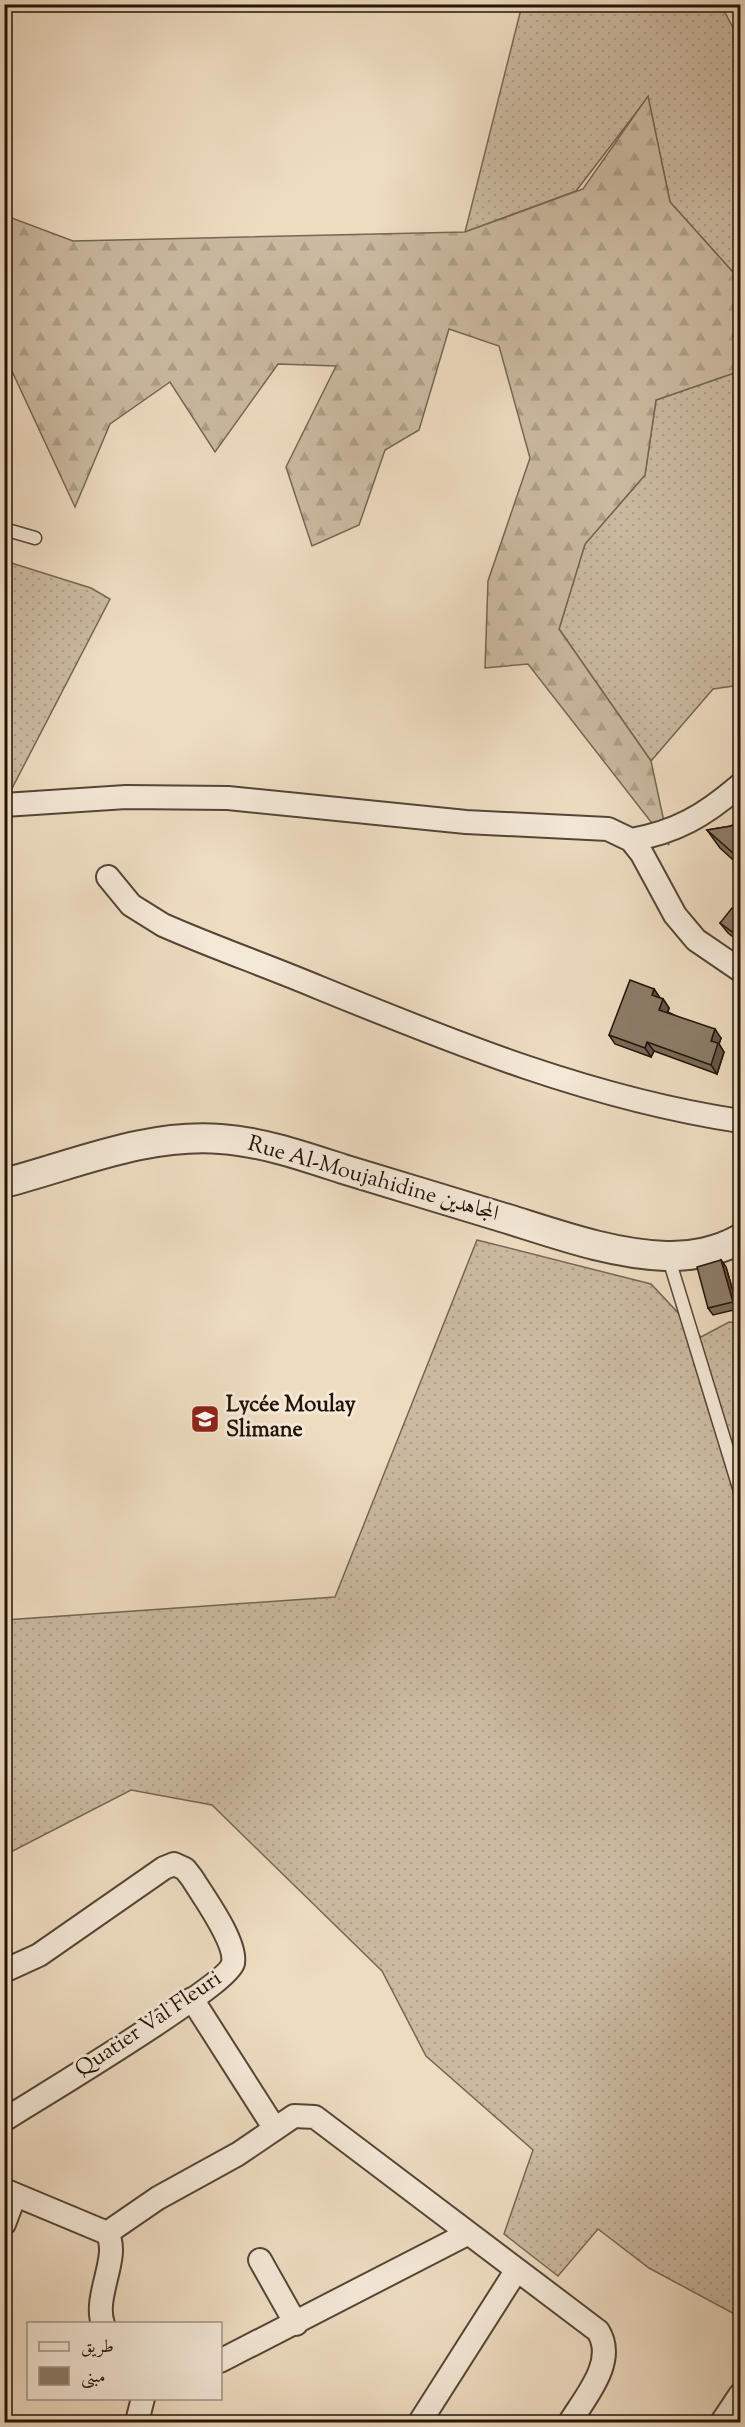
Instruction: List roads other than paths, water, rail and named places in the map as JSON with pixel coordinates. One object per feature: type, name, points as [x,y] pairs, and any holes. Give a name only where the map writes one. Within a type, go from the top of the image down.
[{"type":"street","points":[[631,840],[648,837],[708,812],[741,785]]},
{"type":"street","points":[[4,805],[126,797],[228,798],[466,822],[608,829],[631,840],[684,927],[696,940],[741,970]]},
{"type":"street","points":[[108,877],[131,905],[164,925],[480,1053],[598,1091],[674,1110],[741,1121]]},
{"type":"street","name":"Rue Al-Moujahidine المجاهدين","points":[[4,1184],[75,1161],[123,1150],[162,1142],[218,1138],[286,1151],[591,1244],[668,1256],[700,1253],[741,1239]]},
{"type":"street","name":"Quatier Val Fleuri","points":[[4,1971],[39,1955],[164,1868],[174,1864],[185,1869],[192,1878],[229,1941],[233,1955],[228,1971],[192,1999],[4,2120]]},
{"type":"street","points":[[192,1999],[275,2128]]},
{"type":"street","points":[[106,2232],[158,2198],[238,2154],[275,2128],[301,2115],[322,2121],[516,2271],[590,2322],[606,2347],[604,2361],[570,2422]]},
{"type":"street","points":[[4,2224],[10,2192],[106,2232]]},
{"type":"street","points":[[103,2322],[101,2305],[111,2250],[106,2232]]},
{"type":"street","points":[[222,2360],[296,2324],[467,2234]]},
{"type":"street","points":[[260,2260],[296,2324]]},
{"type":"street","points":[[420,2422],[516,2271]]},
{"type":"street","points":[[722,2422],[741,2395]]},
{"type":"street","points":[[136,2422],[143,2400]]},
{"type":"lane","points":[[4,529],[35,538]]},
{"type":"lane","points":[[668,1256],[741,1491]]},
{"type":"place","name":"Lycée Moulay Slimane","points":[[205,1419]]}]
